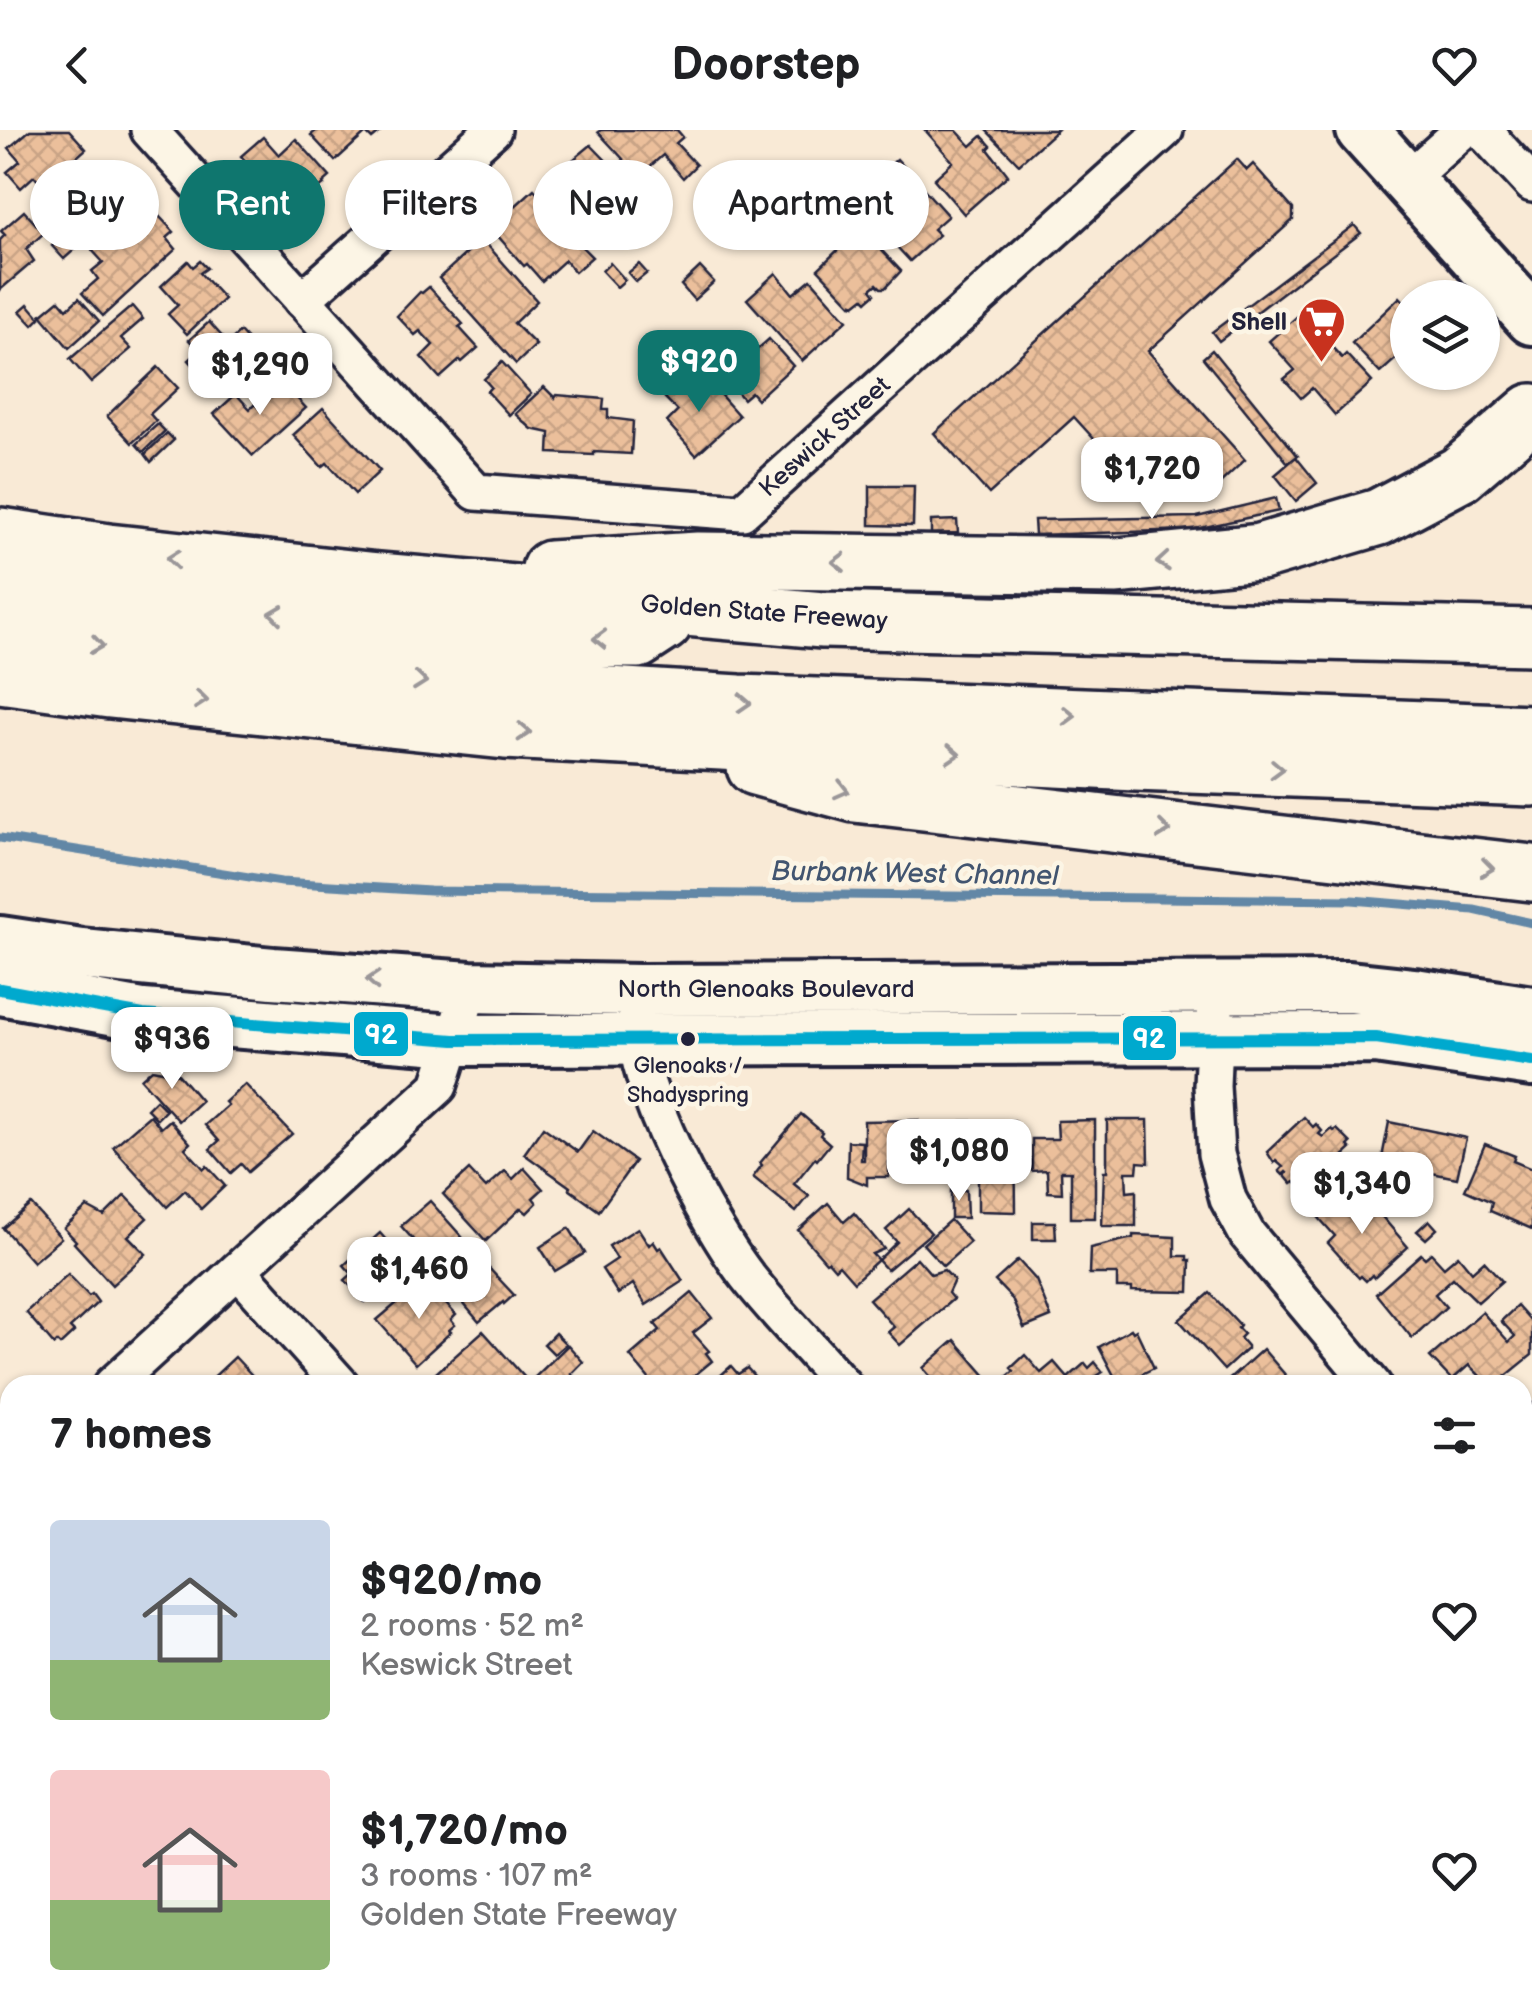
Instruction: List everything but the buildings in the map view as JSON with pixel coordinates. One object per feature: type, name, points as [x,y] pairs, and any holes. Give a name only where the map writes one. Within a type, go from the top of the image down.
[{"type":"highway","points":[[370,580],[698,560],[1117,566],[1260,552],[1379,517],[1460,474],[1532,412]]},
{"type":"highway","name":"Golden State Freeway","points":[[0,536],[108,552],[370,580],[824,620],[1532,637]]},
{"type":"highway","points":[[0,578],[319,620],[547,639],[638,640],[688,608]]},
{"type":"highway","points":[[0,632],[204,660],[481,687],[739,703],[1532,733]]},
{"type":"highway","points":[[0,675],[505,731],[1136,763],[1532,778]]},
{"type":"highway","points":[[646,739],[855,794],[1532,873]]},
{"type":"main road","points":[[1362,130],[1532,319]]},
{"type":"main road","name":"North Glenoaks Boulevard","points":[[0,942],[254,971],[470,987],[1216,1013],[1532,1061]]},
{"type":"main road","name":"North Glenoaks Boulevard","points":[[0,990],[143,1015],[454,1040],[634,1039],[1216,1013],[1349,987],[1532,1012]]},
{"type":"street","name":"Keswick Street","points":[[149,130],[476,492],[742,512],[1165,130]]},
{"type":"street","points":[[302,300],[493,130]]},
{"type":"street","points":[[1407,180],[1463,130]]},
{"type":"street","points":[[1482,130],[1532,184]]},
{"type":"street","points":[[123,1375],[439,1086],[470,987]]},
{"type":"street","points":[[639,990],[634,1039],[658,1116],[700,1200],[746,1275],[835,1375]]},
{"type":"street","points":[[1216,1013],[1212,1086],[1216,1154],[1228,1199],[1246,1234],[1365,1375]]},
{"type":"street","points":[[238,1270],[332,1375]]},
{"type":"waterway","name":"Burbank West Channel","points":[[0,838],[281,882],[430,891],[1352,900],[1474,910],[1532,923]]},
{"type":"transit line","name":"92","points":[[0,989],[143,1015],[454,1040],[1376,1038],[1532,1061]]},
{"type":"place","name":"Shell","points":[[1322,364]]},
{"type":"place","name":"Glenoaks / Shadyspring","points":[[688,1039]]}]
